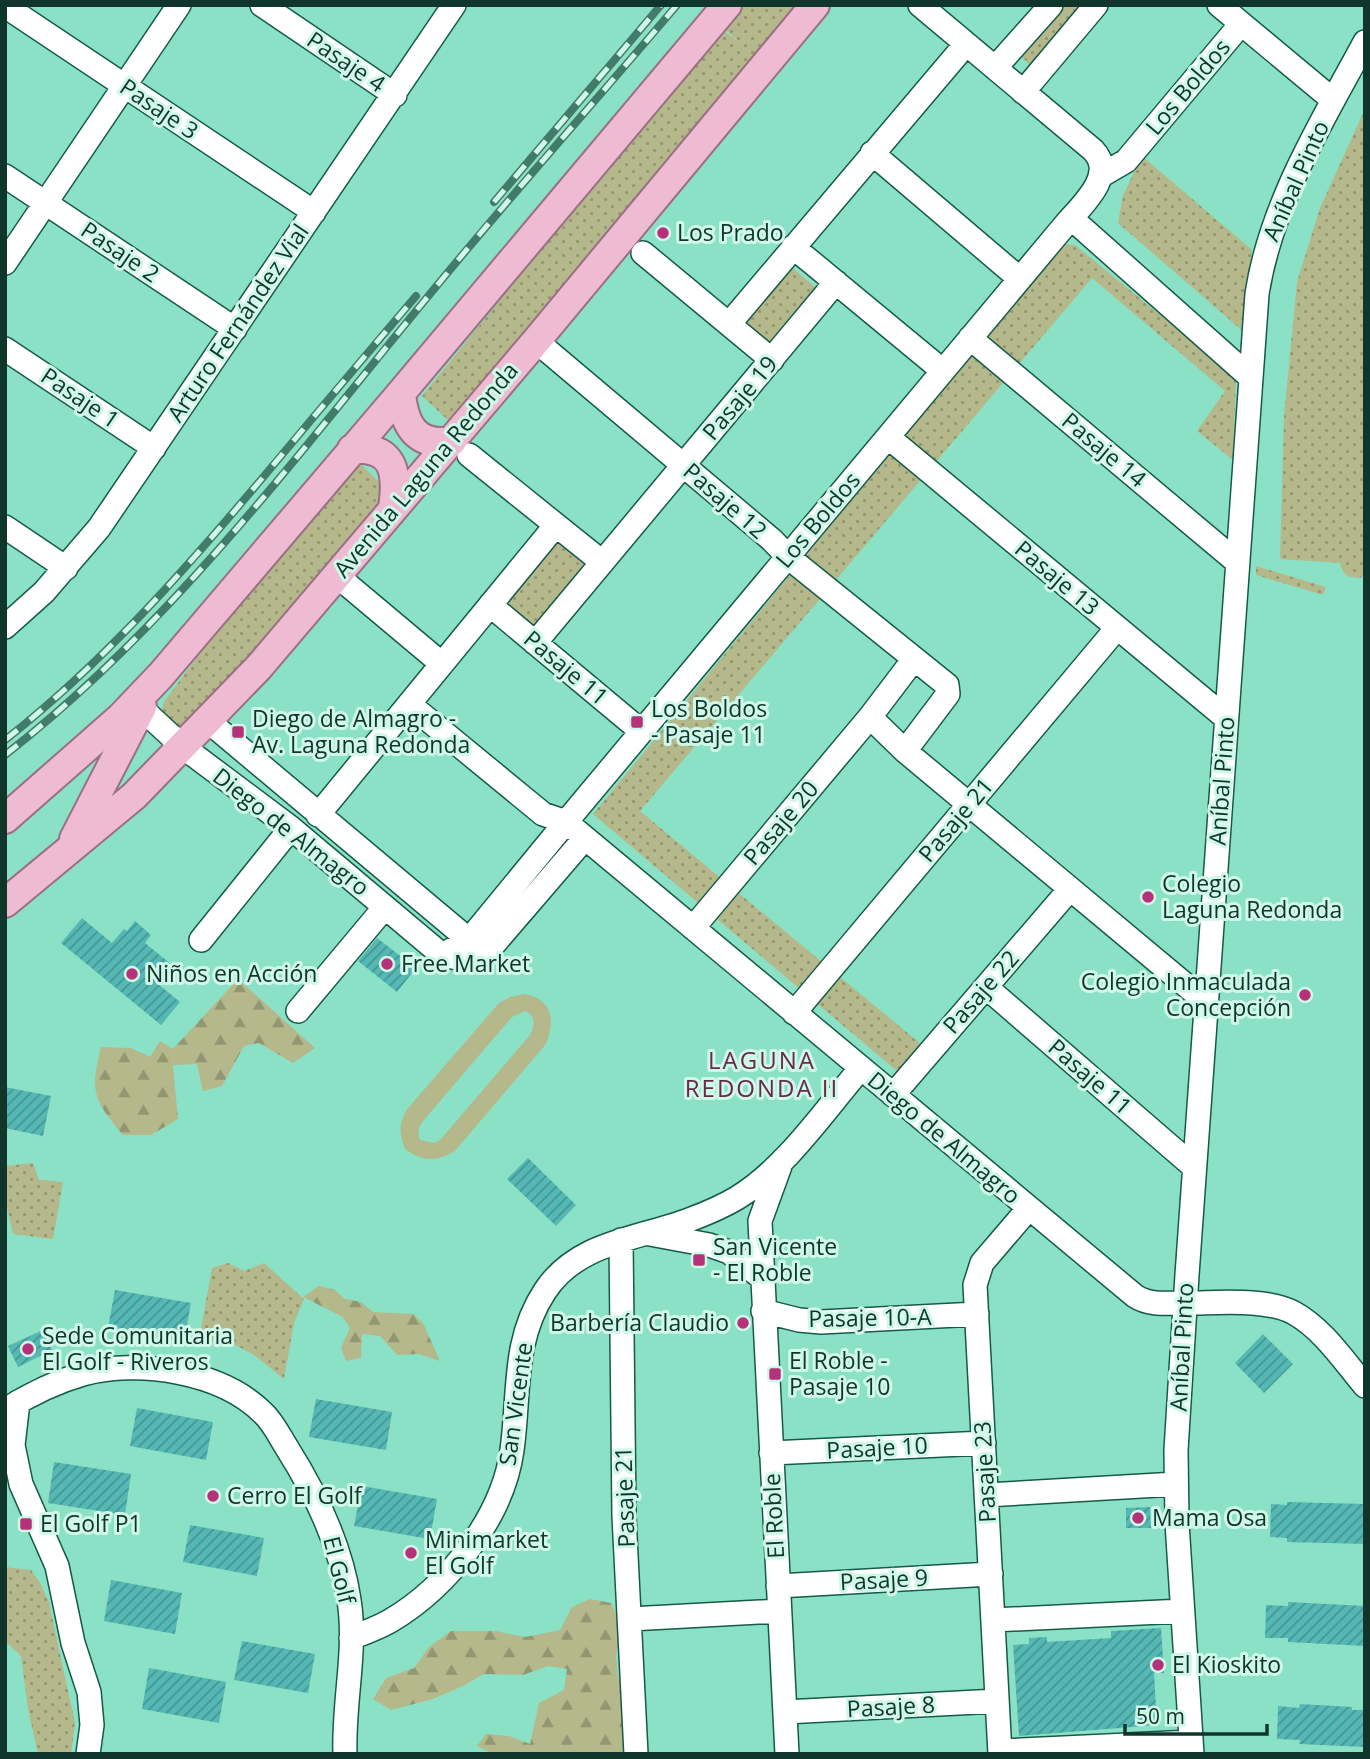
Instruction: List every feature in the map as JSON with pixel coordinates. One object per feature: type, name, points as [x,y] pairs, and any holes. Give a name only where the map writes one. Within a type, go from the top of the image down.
[{"type":"main road","points":[[5,819],[121,717],[161,675],[727,5]]},
{"type":"main road","name":"Avenida Laguna Redonda","points":[[5,903],[17,888],[64,854],[134,796],[183,747],[259,667],[393,508],[460,448],[536,341],[815,5]]},
{"type":"main road","points":[[401,393],[402,411],[413,430],[431,441],[460,448]]},
{"type":"main road","points":[[352,449],[374,451],[389,461],[396,478],[393,508]]},
{"type":"main road","points":[[64,854],[86,820],[141,708],[161,675]]},
{"type":"street","name":"Pasaje 3","points":[[5,5],[314,212]]},
{"type":"street","points":[[5,263],[178,5]]},
{"type":"street","name":"Pasaje 4","points":[[262,5],[395,95]]},
{"type":"street","name":"Arturo Fernández Vial","points":[[5,627],[66,568],[99,528],[454,5]]},
{"type":"street","points":[[920,5],[1098,155],[1102,175]]},
{"type":"street","points":[[995,68],[1051,5]]},
{"type":"street","points":[[1023,92],[1096,5]]},
{"type":"street","points":[[1219,5],[1334,100]]},
{"type":"street","name":"Los Boldos","points":[[565,822],[1071,218],[1097,186],[1102,175],[1126,161],[1241,24]]},
{"type":"street","name":"Aníbal Pinto","points":[[1191,1748],[1176,1484],[1194,1167],[1257,294],[1267,242],[1291,183],[1365,42]]},
{"type":"street","points":[[729,324],[966,44]]},
{"type":"street","points":[[872,153],[1020,279]]},
{"type":"street","name":"Pasaje 2","points":[[5,176],[235,329]]},
{"type":"street","points":[[1071,218],[1250,377]]},
{"type":"street","points":[[793,247],[943,370]]},
{"type":"street","points":[[643,253],[772,360]]},
{"type":"street","name":"Pasaje 19","points":[[535,643],[836,282]]},
{"type":"street","name":"Pasaje 14","points":[[970,338],[1237,562]]},
{"type":"street","name":"Pasaje 12","points":[[536,341],[772,540],[788,557],[947,685],[948,694],[905,751]]},
{"type":"street","name":"Pasaje 1","points":[[5,349],[154,448]]},
{"type":"street","name":"Pasaje 13","points":[[888,437],[1226,718]]},
{"type":"street","points":[[460,448],[602,562]]},
{"type":"street","points":[[318,815],[556,525]]},
{"type":"street","points":[[5,527],[66,568]]},
{"type":"street","points":[[336,575],[442,664]]},
{"type":"street","name":"Pasaje 11","points":[[490,606],[642,731]]},
{"type":"street","name":"Pasaje 21","points":[[794,1013],[1117,628]]},
{"type":"street","points":[[914,660],[870,717],[905,751],[1206,1002]]},
{"type":"street","name":"Diego de Almagro","points":[[410,705],[543,814],[565,822],[585,838],[1140,1300],[1154,1303],[1256,1304],[1275,1306],[1292,1312],[1318,1332],[1365,1386]]},
{"type":"street","name":"Diego de Almagro","points":[[141,708],[183,747],[291,828],[442,955]]},
{"type":"street","name":"Pasaje 20","points":[[692,928],[870,717]]},
{"type":"street","name":"Diego de Almagro","points":[[208,721],[469,940]]},
{"type":"street","points":[[442,955],[469,940],[565,822]]},
{"type":"street","points":[[201,940],[291,828]]},
{"type":"street","points":[[442,955],[461,959],[475,958],[488,951],[585,838]]},
{"type":"street","name":"Pasaje 22","points":[[893,1095],[1070,889]]},
{"type":"street","points":[[298,1011],[385,907]]},
{"type":"street","name":"Pasaje 11","points":[[986,987],[1194,1167]]},
{"type":"street","name":"San Vicente","points":[[351,1638],[406,1611],[458,1562],[483,1531],[500,1496],[512,1452],[516,1377],[524,1334],[534,1310],[551,1283],[566,1268],[590,1252],[689,1220],[724,1205],[754,1186],[784,1158],[861,1068]]},
{"type":"street","name":"El Roble","points":[[784,1158],[773,1180],[760,1221],[787,1754]]},
{"type":"street","name":"Pasaje 23","points":[[1000,1752],[975,1285],[982,1263],[1029,1208]]},
{"type":"street","points":[[643,1233],[709,1245],[729,1252],[762,1278]]},
{"type":"street","name":"Pasaje 21","points":[[621,1240],[624,1516],[636,1754]]},
{"type":"street","name":"Pasaje 10-A","points":[[763,1311],[799,1320],[821,1322],[977,1314]]},
{"type":"street","name":"El Golf","points":[[88,1754],[92,1725],[89,1692],[73,1643],[57,1566],[21,1484],[13,1446],[12,1406],[53,1385],[85,1374],[141,1368],[192,1375],[212,1382],[265,1414],[314,1496],[340,1557],[349,1601],[351,1638],[345,1754]]},
{"type":"street","name":"Pasaje 10","points":[[771,1453],[984,1443]]},
{"type":"street","points":[[986,1496],[1176,1484]]},
{"type":"street","name":"Pasaje 9","points":[[778,1586],[991,1574]]},
{"type":"street","points":[[630,1619],[779,1611]]},
{"type":"street","points":[[993,1620],[1182,1611]]},
{"type":"street","name":"Pasaje 8","points":[[785,1712],[997,1701]]},
{"type":"street","points":[[1000,1752],[1191,1748]]},
{"type":"green space","points":[[740,5],[800,5],[452,424],[422,396],[721,29],[742,44],[722,27]]},
{"type":"green space","points":[[1061,5],[1081,5],[1030,65],[1019,54]]},
{"type":"green space","points":[[1365,109],[1365,574],[1360,578],[1347,575],[1340,563],[1280,559],[1284,416],[1297,282],[1320,208]]},
{"type":"green space","points":[[1142,156],[1252,250],[1245,333],[1118,223],[1123,195]]},
{"type":"green space","points":[[1063,244],[1075,245],[1236,377],[1233,460],[1197,431],[1225,391],[1092,278],[640,811],[922,1045],[898,1072],[593,814]]},
{"type":"green space","points":[[785,262],[819,290],[765,354],[732,326]]},
{"type":"green space","points":[[349,453],[393,495],[221,696],[179,735],[162,718],[163,703]]},
{"type":"green space","points":[[557,540],[591,566],[535,634],[503,607]]},
{"type":"green space","points":[[1256,566],[1326,587],[1323,595],[1256,575]]},
{"type":"green space","points":[[238,979],[315,1048],[293,1063],[259,1043],[244,1046],[222,1086],[203,1091],[197,1064],[173,1065],[178,1119],[151,1135],[123,1135],[105,1113],[97,1095],[95,1086],[101,1047],[131,1048],[150,1057],[160,1041],[173,1049]]},
{"type":"green space","points":[[524,994],[534,997],[546,1006],[551,1019],[546,1044],[455,1151],[430,1159],[405,1149],[401,1128],[409,1107],[499,1003]],"holes":[[[525,1011],[534,1021],[530,1035],[441,1139],[435,1143],[420,1140],[419,1130],[423,1121],[512,1017]]]},
{"type":"green space","points":[[33,1163],[39,1180],[63,1182],[53,1239],[13,1234],[5,1198],[5,1166]]},
{"type":"green space","points":[[228,1263],[244,1271],[264,1263],[304,1299],[294,1323],[284,1379],[254,1355],[232,1343],[199,1340],[212,1268]]},
{"type":"green space","points":[[319,1286],[335,1290],[345,1299],[361,1302],[373,1312],[413,1314],[423,1323],[440,1361],[419,1354],[397,1355],[380,1336],[362,1334],[361,1358],[346,1361],[341,1348],[350,1328],[343,1317],[303,1297]]},
{"type":"green space","points":[[5,1567],[31,1570],[49,1602],[75,1723],[71,1754],[38,1754],[28,1709],[21,1656],[5,1641]]},
{"type":"green space","points":[[590,1599],[611,1603],[622,1626],[616,1655],[618,1678],[635,1690],[632,1754],[558,1754],[557,1751],[552,1754],[493,1754],[477,1746],[486,1734],[509,1736],[530,1744],[539,1703],[564,1690],[567,1669],[548,1666],[523,1675],[484,1674],[433,1699],[391,1710],[373,1699],[386,1678],[414,1668],[429,1647],[451,1631],[496,1631],[525,1637],[560,1630],[572,1607]]},
{"type":"building","name":"Niños en Acción","points":[[82,918],[112,943],[135,921],[151,935],[145,943],[172,965],[157,983],[180,1002],[161,1025],[61,943]]},
{"type":"building","name":"Free Market","points":[[377,938],[416,968],[397,992],[358,961]]},
{"type":"building","points":[[5,1087],[51,1096],[43,1136],[5,1128]]},
{"type":"building","points":[[528,1158],[576,1205],[556,1226],[507,1179]]},
{"type":"building","points":[[115,1290],[191,1303],[184,1342],[108,1328]]},
{"type":"building","points":[[43,1330],[52,1350],[18,1367],[8,1346]]},
{"type":"building","points":[[1263,1334],[1293,1364],[1264,1393],[1235,1363]]},
{"type":"building","points":[[316,1399],[392,1412],[386,1450],[309,1437]]},
{"type":"building","points":[[137,1408],[213,1422],[206,1460],[130,1446]]},
{"type":"building","points":[[54,1462],[131,1474],[125,1515],[48,1503]]},
{"type":"building","points":[[362,1486],[437,1499],[430,1539],[354,1526]]},
{"type":"building","points":[[1287,1502],[1365,1504],[1365,1544],[1287,1542],[1287,1538],[1270,1537],[1271,1504],[1287,1505]]},
{"type":"building","name":"Mama Osa","points":[[1150,1507],[1151,1528],[1126,1528],[1126,1508]]},
{"type":"building","points":[[190,1525],[264,1538],[257,1576],[183,1562]]},
{"type":"building","points":[[111,1580],[182,1593],[175,1634],[104,1621]]},
{"type":"building","points":[[1288,1602],[1365,1606],[1365,1646],[1288,1642],[1288,1638],[1265,1638],[1266,1605],[1288,1606]]},
{"type":"building","points":[[1161,1628],[1164,1673],[1154,1673],[1157,1725],[1019,1736],[1013,1645],[1029,1644],[1029,1638],[1047,1637],[1047,1642],[1111,1638],[1111,1631]]},
{"type":"building","points":[[242,1641],[315,1654],[308,1693],[234,1680]]},
{"type":"building","points":[[149,1668],[226,1682],[219,1723],[142,1709]]},
{"type":"building","points":[[1300,1704],[1365,1710],[1365,1747],[1299,1744],[1300,1740],[1277,1739],[1278,1706],[1299,1708]]},
{"type":"railway","points":[[494,202],[661,5]]},
{"type":"railway","points":[[5,755],[65,705],[123,651],[230,536],[460,257],[677,5]]},
{"type":"railway","points":[[5,740],[76,679],[142,614],[235,511],[416,296]]},
{"type":"place","name":"Los Prado","points":[[663,233]]},
{"type":"place","name":"Los Boldos - Pasaje 11","points":[[637,722]]},
{"type":"place","name":"Diego de Almagro - Av. Laguna Redonda","points":[[238,732]]},
{"type":"place","name":"Colegio Laguna Redonda","points":[[1148,897]]},
{"type":"place","name":"Free Market","points":[[387,964]]},
{"type":"place","name":"Niños en Acción","points":[[132,974]]},
{"type":"place","name":"Colegio Inmaculada Concepción","points":[[1305,995]]},
{"type":"place","name":"San Vicente - El Roble","points":[[699,1260]]},
{"type":"place","name":"Barbería Claudio","points":[[743,1323]]},
{"type":"place","name":"Sede Comunitaria El Golf - Riveros","points":[[28,1349]]},
{"type":"place","name":"El Roble - Pasaje 10","points":[[775,1374]]},
{"type":"place","name":"Cerro El Golf","points":[[213,1496]]},
{"type":"place","name":"Mama Osa","points":[[1138,1518]]},
{"type":"place","name":"El Golf P1","points":[[26,1524]]},
{"type":"place","name":"Minimarket El Golf","points":[[411,1553]]},
{"type":"place","name":"El Kioskito","points":[[1158,1665]]},
{"type":"district","name":"LAGUNA REDONDA II","points":[[762,1075]]}]
